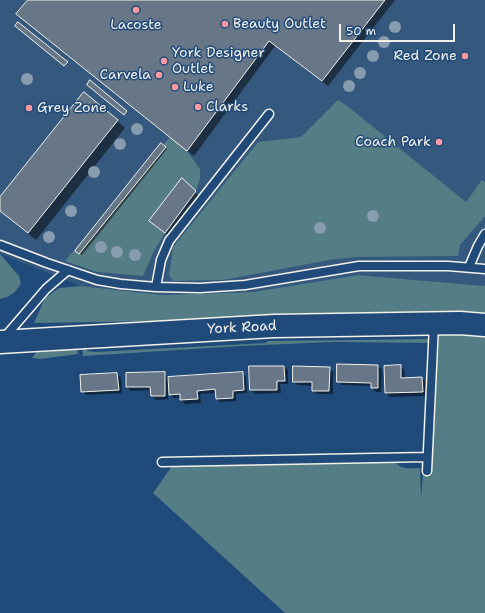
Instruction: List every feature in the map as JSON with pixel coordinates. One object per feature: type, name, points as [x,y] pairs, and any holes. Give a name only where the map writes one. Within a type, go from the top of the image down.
[{"type":"main road","name":"York Road","points":[[0,342],[274,326],[460,323],[485,325]]},
{"type":"lane","points":[[156,287],[161,260],[169,241],[270,114]]},
{"type":"lane","points":[[469,267],[485,234]]},
{"type":"lane","points":[[0,245],[97,280],[156,287],[200,288],[245,285],[359,266],[469,267],[485,269]]},
{"type":"lane","points":[[0,342],[46,289],[68,270]]},
{"type":"lane","points":[[427,472],[434,324]]},
{"type":"lane","points":[[162,462],[427,457]]},
{"type":"shaded area","points":[[0,0],[485,0],[485,286],[358,275],[253,292],[162,295],[81,286],[0,254]]},
{"type":"green space","points":[[338,100],[466,202],[482,180],[485,182],[485,216],[460,245],[458,256],[356,257],[335,259],[223,280],[173,281],[169,275],[173,247],[258,142],[301,137]]},
{"type":"green space","points":[[170,137],[187,151],[200,169],[200,179],[196,191],[165,233],[153,253],[143,276],[97,272],[65,261]]},
{"type":"green space","points":[[0,254],[19,276],[21,284],[12,294],[0,299]]},
{"type":"green space","points":[[358,275],[485,286],[485,315],[409,312],[167,321],[34,323],[45,298],[59,288],[81,286],[162,295],[253,292]]},
{"type":"green space","points":[[430,330],[485,333],[485,613],[285,613],[153,493],[172,466],[395,460],[399,466],[402,467],[420,468],[421,499],[425,447],[429,343],[333,342],[83,356],[82,340],[87,351],[96,352],[266,343],[268,341],[429,339]]},
{"type":"green space","points":[[77,345],[78,354],[40,359],[32,358],[37,351],[49,352],[61,347]]},
{"type":"building","name":"York Designer Outlet","points":[[28,0],[385,0],[322,81],[269,41],[187,151],[16,14]]},
{"type":"building","points":[[18,22],[68,62],[64,66],[15,26]]},
{"type":"building","points":[[90,80],[127,111],[124,115],[87,85]]},
{"type":"building","points":[[84,92],[118,120],[28,233],[0,211],[0,197]]},
{"type":"building","points":[[161,143],[166,147],[79,254],[75,251]]},
{"type":"building","points":[[182,178],[196,191],[165,233],[149,221]]},
{"type":"building","points":[[337,364],[378,365],[378,388],[371,388],[371,383],[337,382]]},
{"type":"building","points":[[401,365],[401,378],[422,377],[423,392],[385,393],[384,366]]},
{"type":"building","points":[[249,366],[284,366],[285,381],[277,381],[277,390],[250,390]]},
{"type":"building","points":[[293,366],[330,367],[329,391],[312,391],[312,382],[293,382]]},
{"type":"building","points":[[165,372],[165,396],[151,396],[150,387],[126,387],[126,373]]},
{"type":"building","points":[[243,372],[244,390],[233,391],[233,398],[216,399],[215,389],[197,391],[198,399],[180,400],[180,394],[169,395],[168,377]]},
{"type":"building","points":[[117,373],[119,390],[81,392],[80,375]]},
{"type":"place","name":"Lacoste","points":[[136,10]]},
{"type":"place","name":"Beauty Outlet","points":[[225,24]]},
{"type":"place","name":"Red Zone","points":[[465,56]]},
{"type":"place","name":"York Designer Outlet","points":[[164,61]]},
{"type":"place","name":"Carvela","points":[[159,75]]},
{"type":"place","name":"Luke","points":[[175,87]]},
{"type":"place","name":"Clarks","points":[[198,107]]},
{"type":"place","name":"Grey Zone","points":[[29,108]]},
{"type":"place","name":"Coach Park","points":[[439,142]]}]
